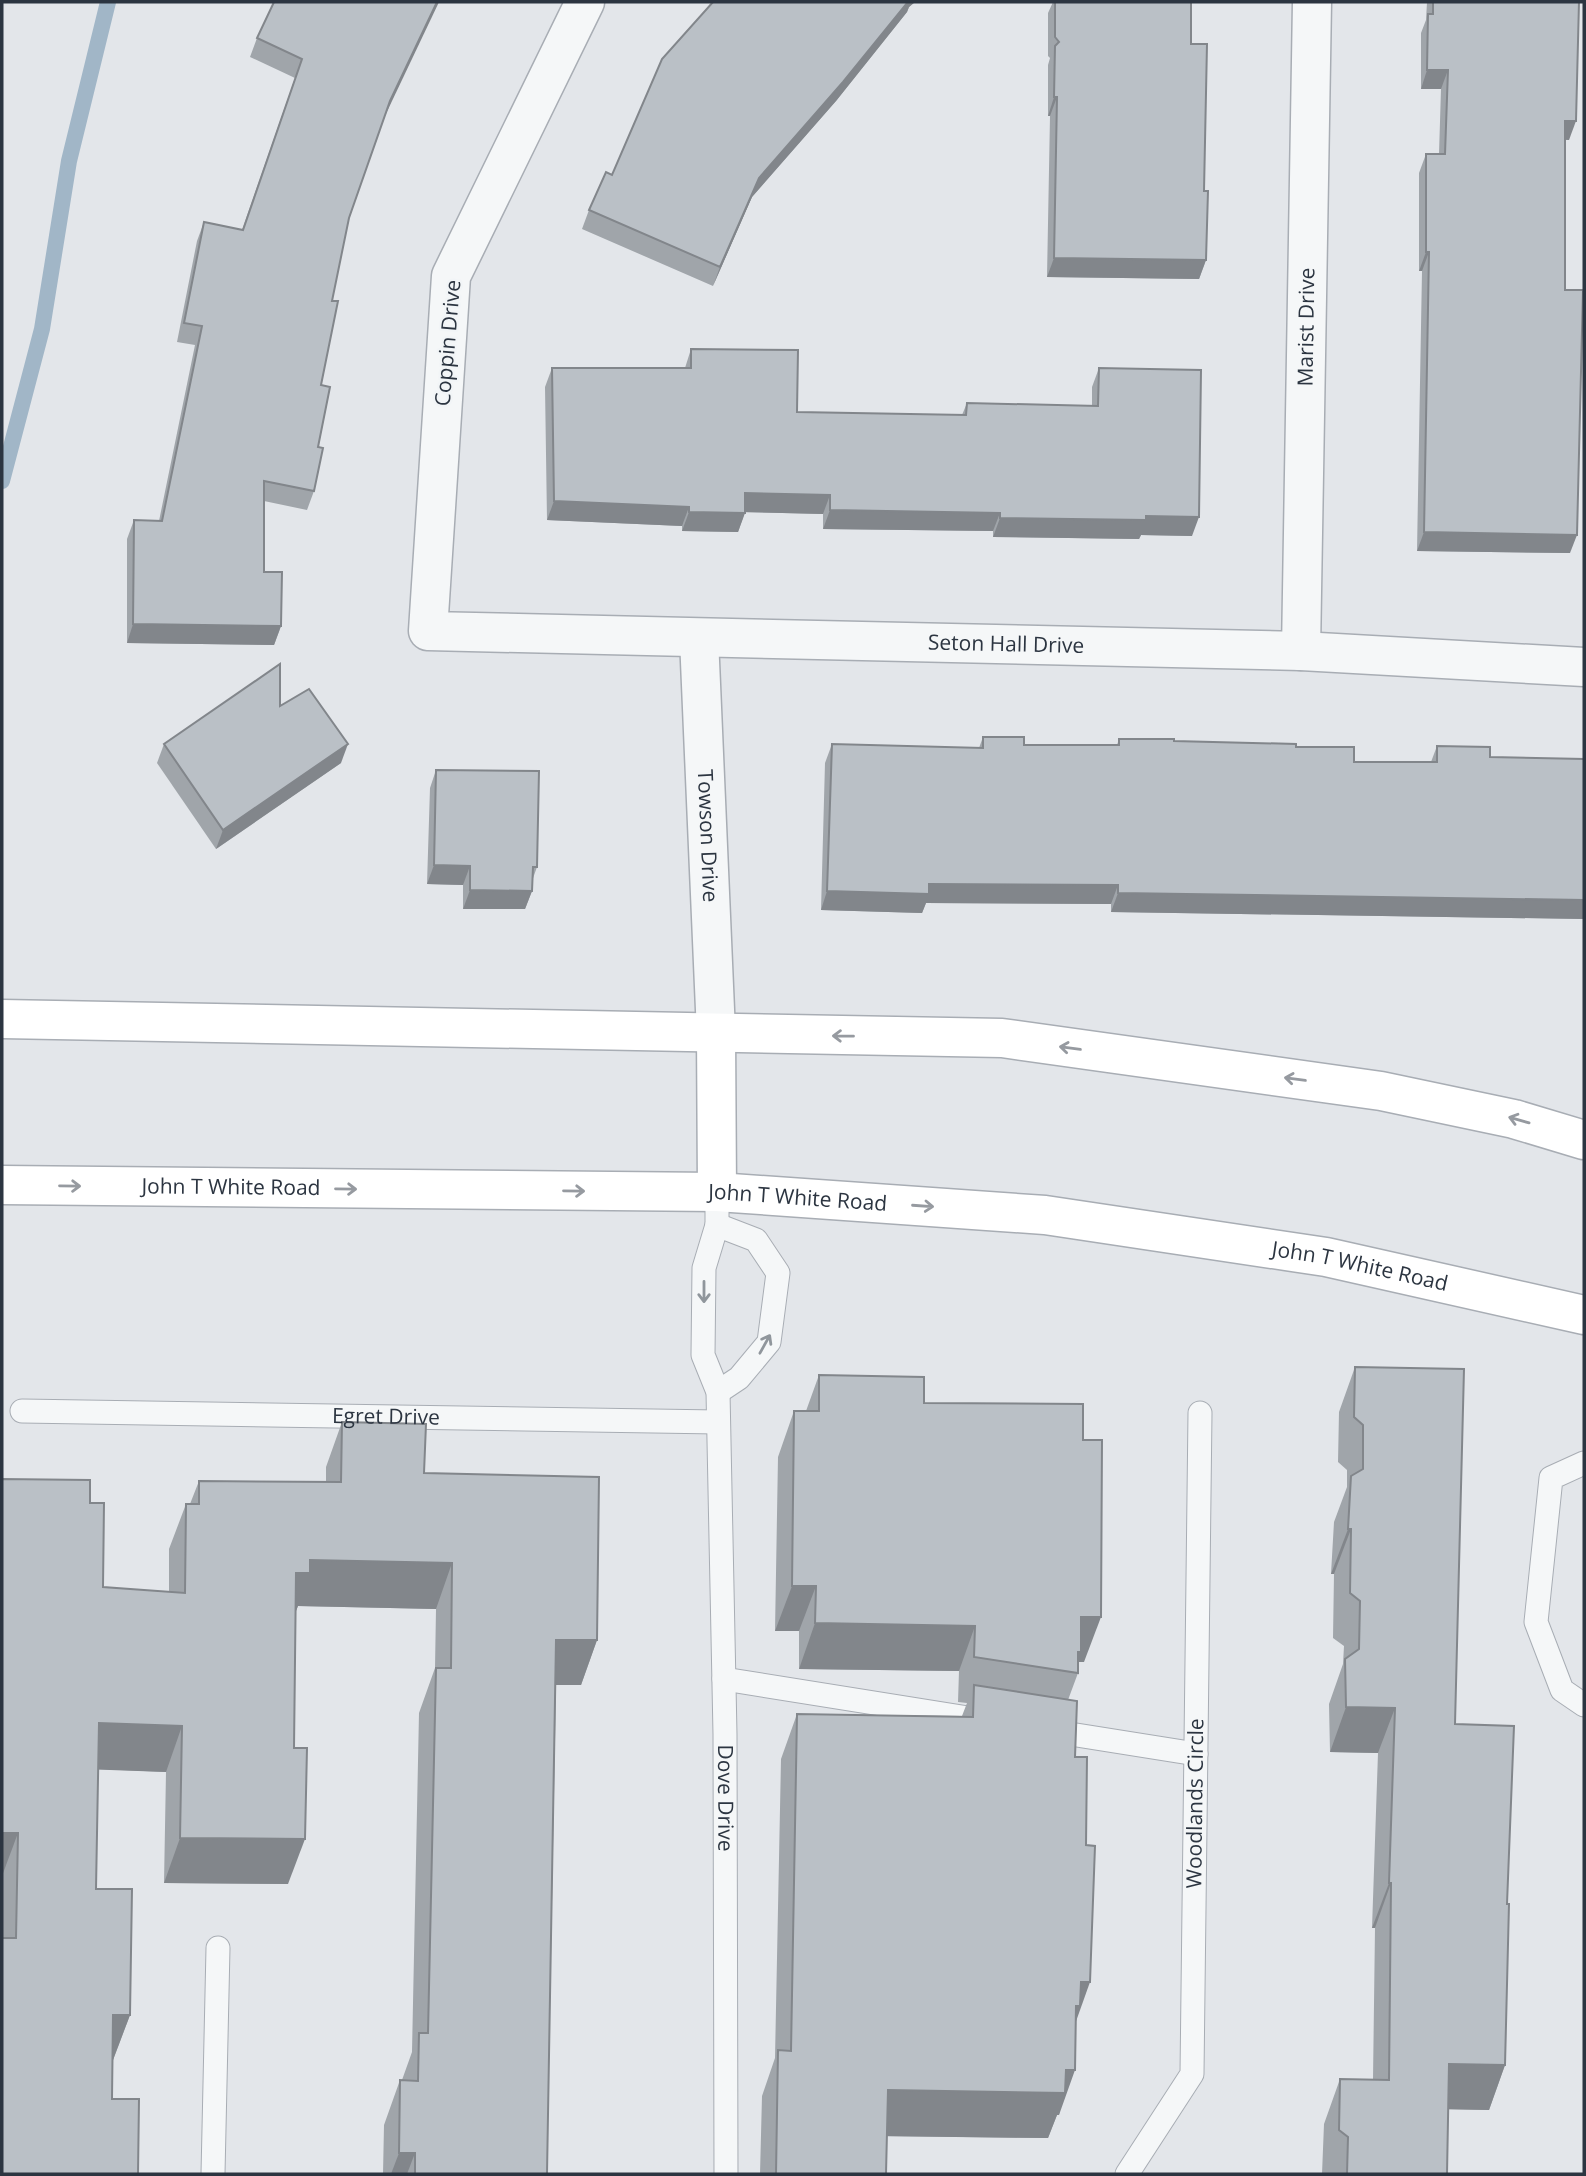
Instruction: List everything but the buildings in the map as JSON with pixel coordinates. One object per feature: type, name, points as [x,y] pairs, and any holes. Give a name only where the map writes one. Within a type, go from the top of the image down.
[{"type":"main road","points":[[2,1019],[1002,1038],[1381,1091],[1514,1119],[1584,1140]]},
{"type":"main road","points":[[716,1033],[717,1209]]},
{"type":"main road","name":"John T White Road","points":[[2,1185],[717,1209],[1045,1215],[1326,1256],[1584,1315]]},
{"type":"street","name":"Coppin Drive","points":[[428,631],[451,276],[585,2]]},
{"type":"street","name":"Marist Drive","points":[[1301,651],[1311,2]]},
{"type":"street","name":"Seton Hall Drive","points":[[428,631],[1301,651],[1584,667]]},
{"type":"street","name":"Towson Drive","points":[[699,638],[716,1033]]},
{"type":"lane","points":[[718,1392],[739,1378],[769,1342],[778,1273],[756,1241],[717,1209],[704,1268],[703,1355],[718,1392],[718,1422]]},
{"type":"lane","name":"Egret Drive","points":[[22,1411],[718,1422]]},
{"type":"lane","name":"Woodlands Circle","points":[[1127,2174],[1192,2074],[1200,1413]]},
{"type":"lane","name":"Dove Drive","points":[[718,1422],[724,1679],[726,2174]]},
{"type":"lane","points":[[1584,1463],[1551,1478],[1536,1622],[1562,1690],[1584,1705]]},
{"type":"lane","points":[[724,1679],[1196,1754]]},
{"type":"lane","points":[[213,2174],[218,1948]]},
{"type":"waterway","points":[[2,481],[42,329],[69,161],[108,2]]}]
